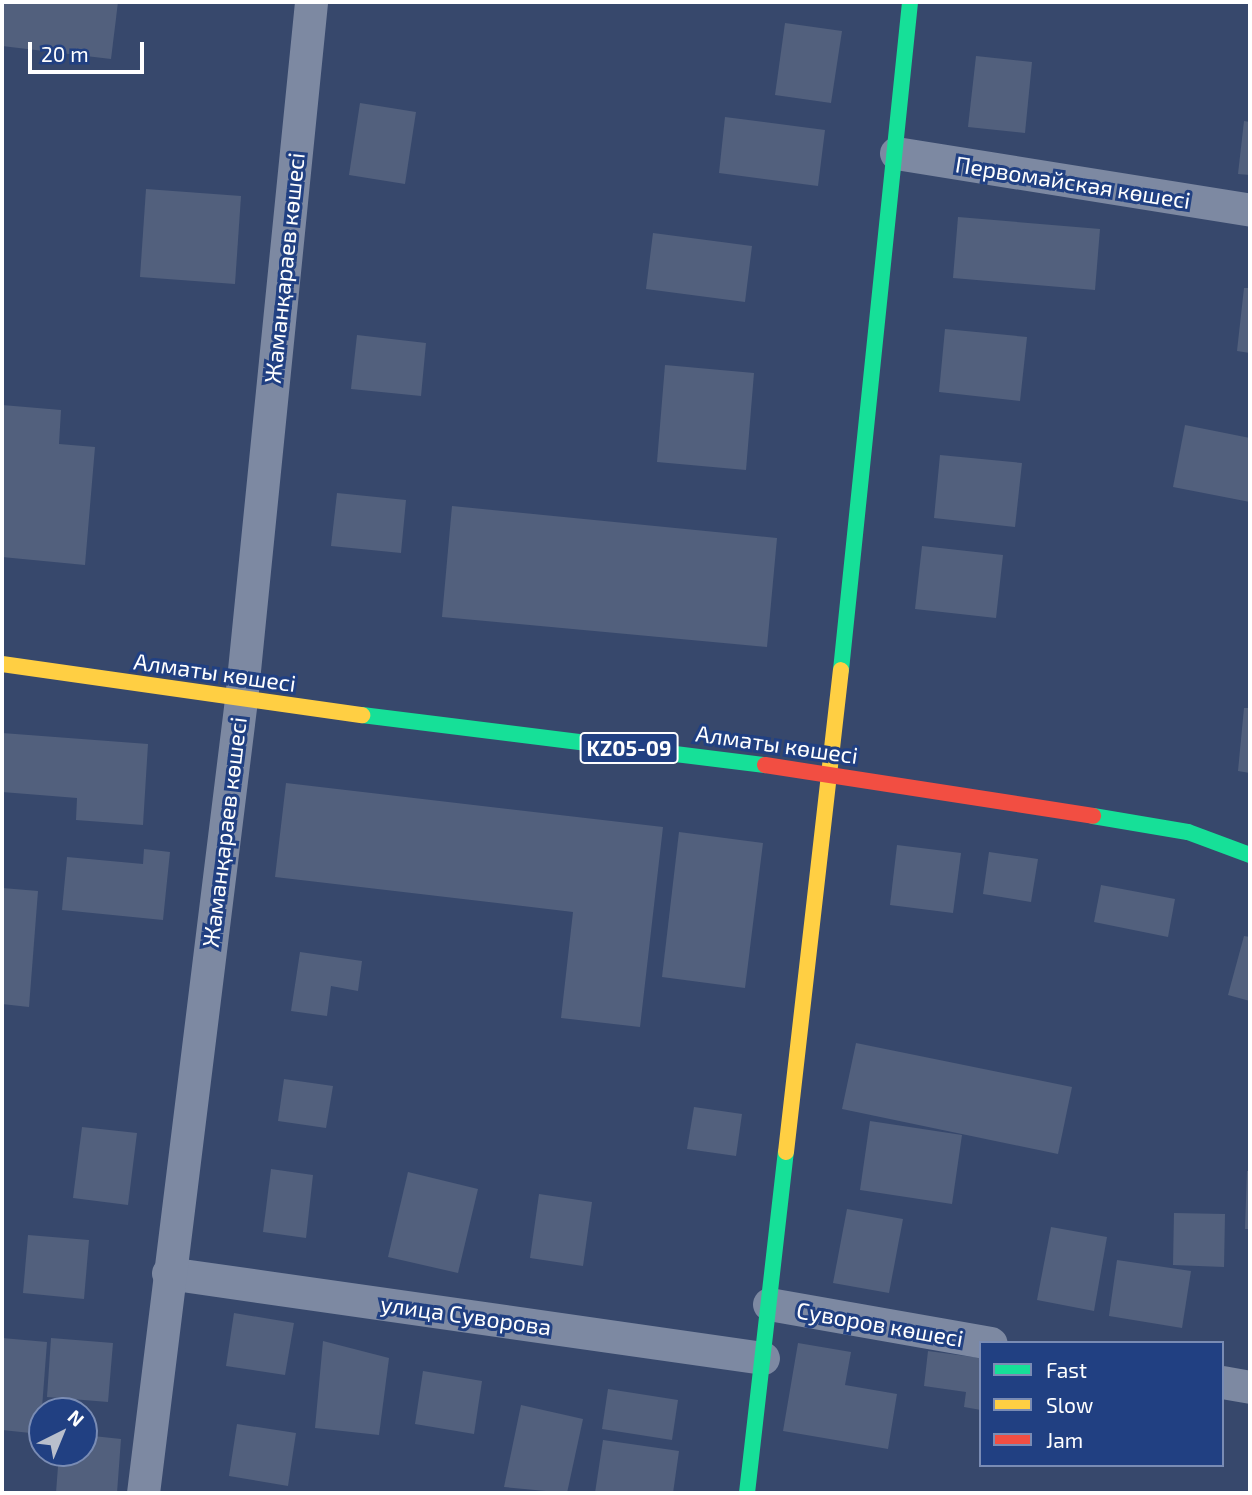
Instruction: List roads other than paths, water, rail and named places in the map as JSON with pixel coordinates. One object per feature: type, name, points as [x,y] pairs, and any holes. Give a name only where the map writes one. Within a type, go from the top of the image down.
[{"type":"main road","points":[[747,1493],[830,773],[910,2]]},
{"type":"main road","name":"Алматы көшесі","points":[[2,664],[241,700],[830,773],[1188,832],[1250,856]]},
{"type":"street","name":"Жаманқараев көшесі","points":[[143,1493],[168,1273],[241,700],[311,2]]},
{"type":"street","name":"Первомайская көшесі","points":[[896,153],[1250,210]]},
{"type":"street","name":"улица Суворова","points":[[168,1273],[763,1358]]},
{"type":"street","name":"Суворов көшесі","points":[[769,1304],[981,1341]]},
{"type":"street","points":[[1224,1382],[1250,1387]]}]
